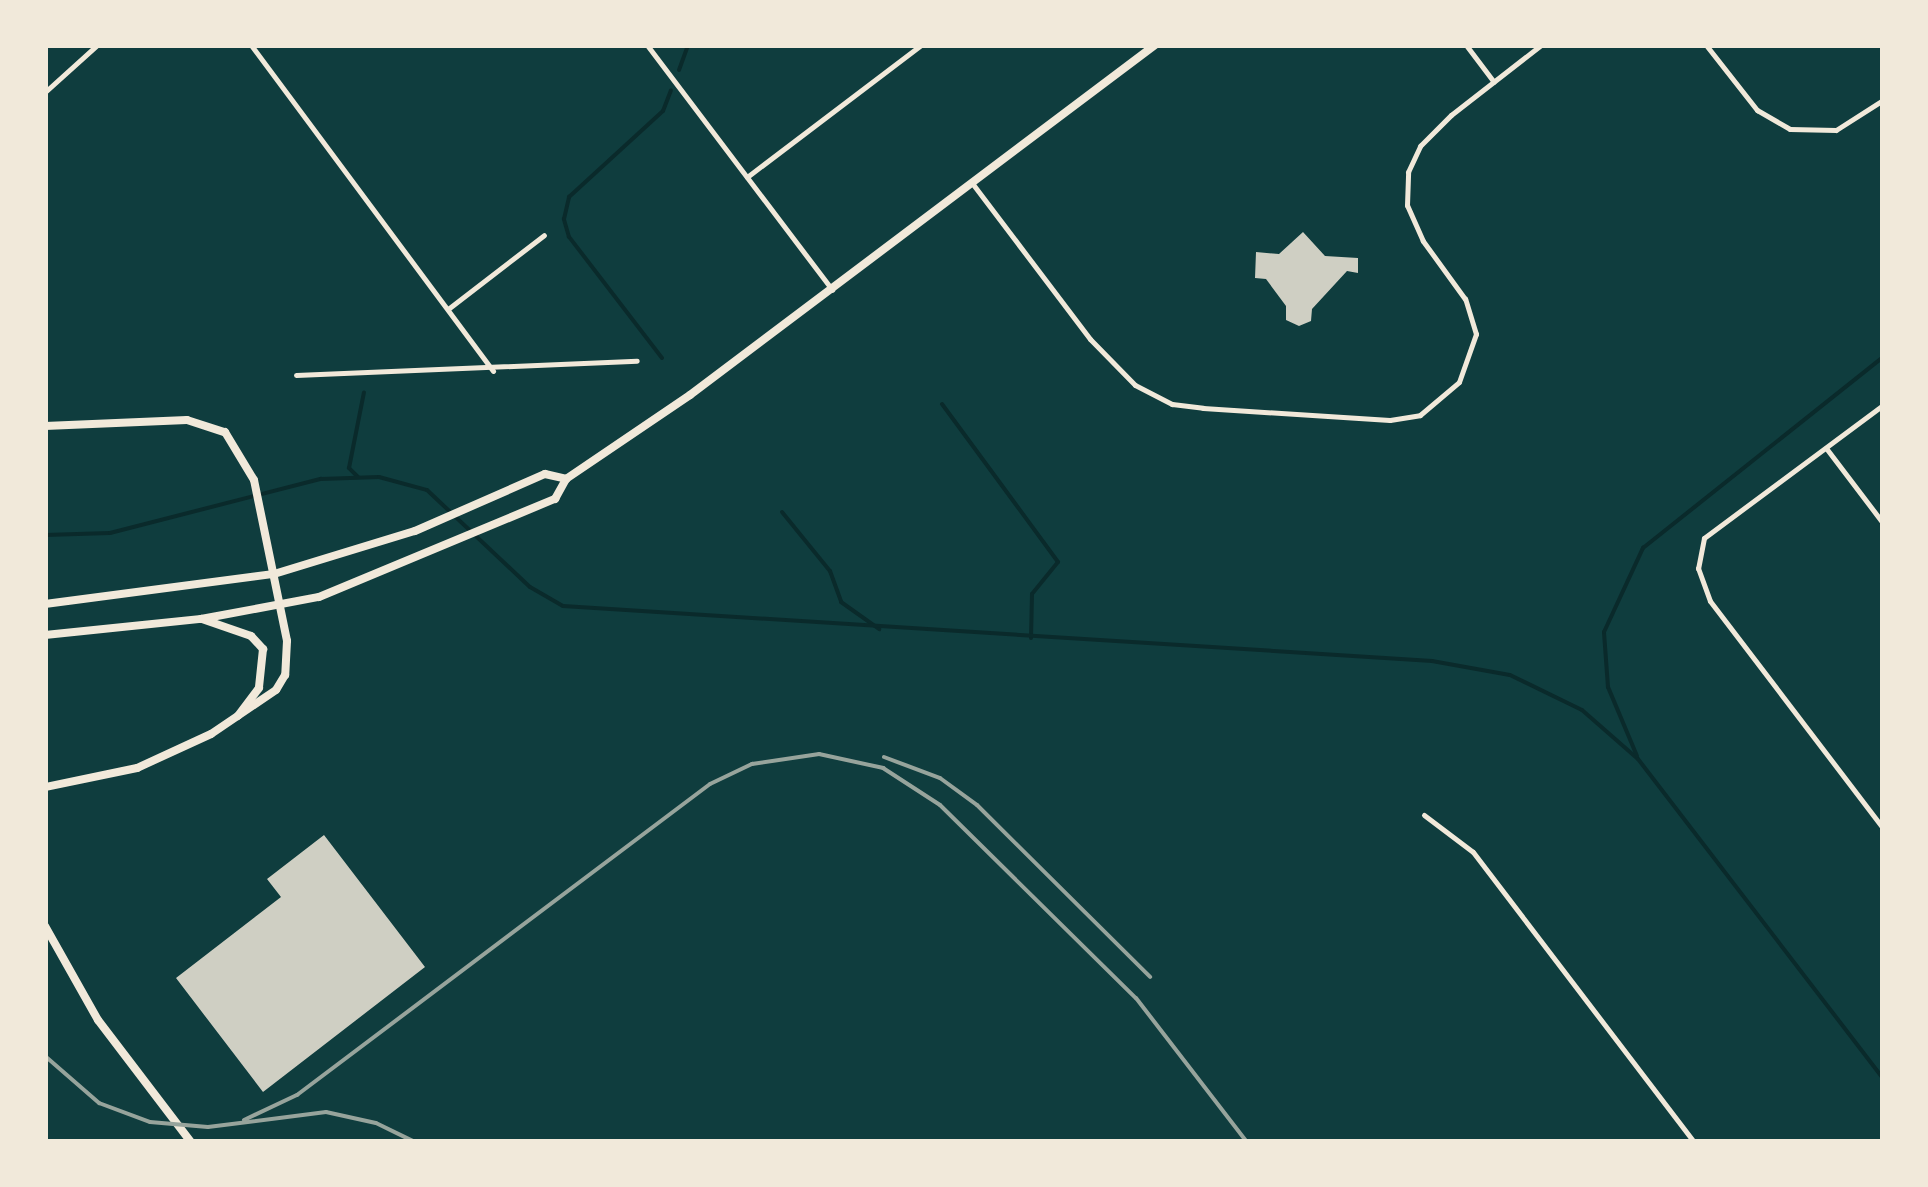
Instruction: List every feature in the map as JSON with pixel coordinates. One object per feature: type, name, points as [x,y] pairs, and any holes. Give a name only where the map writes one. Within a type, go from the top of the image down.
[{"type":"main road","points":[[45,635],[280,607],[448,549],[555,499],[566,478],[832,290],[1155,45]]},
{"type":"main road","points":[[45,426],[208,424],[239,448],[254,480],[274,574],[285,676],[264,701],[155,762],[45,788]]},
{"type":"main road","points":[[45,604],[274,574],[416,531],[545,474],[566,478]]},
{"type":"main road","points":[[201,619],[251,636],[263,649],[260,688],[238,716]]},
{"type":"main road","points":[[45,926],[98,1020],[191,1142]]},
{"type":"street","points":[[45,92],[97,45]]},
{"type":"street","points":[[251,45],[493,372]]},
{"type":"street","points":[[647,45],[832,290]]},
{"type":"street","points":[[747,177],[921,45]]},
{"type":"street","points":[[1466,45],[1494,82]]},
{"type":"street","points":[[972,183],[1111,363],[1160,398],[1206,408],[1390,420],[1420,415],[1459,382],[1476,334],[1466,299],[1423,241],[1408,205],[1408,172],[1420,146],[1541,45]]},
{"type":"street","points":[[1706,45],[1757,110],[1790,129],[1836,130],[1883,100]]},
{"type":"street","points":[[448,309],[544,235]]},
{"type":"street","points":[[296,375],[493,372],[638,362]]},
{"type":"street","points":[[1883,405],[1704,538],[1698,568],[1710,601],[1883,828]]},
{"type":"street","points":[[1826,448],[1883,522]]},
{"type":"street","points":[[1424,815],[1473,852],[1694,1142]]},
{"type":"building","points":[[1303,232],[1325,256],[1358,258],[1358,273],[1347,271],[1312,309],[1311,321],[1299,326],[1286,320],[1286,306],[1266,279],[1255,278],[1256,252],[1279,254]]},
{"type":"building","points":[[324,835],[425,967],[263,1092],[176,978],[281,897],[267,879]]},
{"type":"waterway","points":[[679,70],[688,45]]},
{"type":"waterway","points":[[662,358],[569,237],[564,219],[569,197],[663,111],[671,90]]},
{"type":"waterway","points":[[1637,756],[1608,687],[1604,632],[1643,548],[1883,357]]},
{"type":"waterway","points":[[358,477],[349,468],[364,392]]},
{"type":"waterway","points":[[942,404],[1058,562],[1032,594],[1031,638]]},
{"type":"waterway","points":[[45,535],[110,533],[321,479],[379,477],[427,490],[530,587],[563,606],[1432,661],[1510,675],[1582,710],[1638,759],[1883,1078]]},
{"type":"waterway","points":[[782,512],[830,571],[841,602],[879,629]]},
{"type":"railway","points":[[244,1120],[297,1095],[710,784],[752,764],[819,754],[883,768],[940,805],[1136,998],[1247,1142]]},
{"type":"railway","points":[[884,757],[940,778],[977,805],[1150,977]]},
{"type":"railway","points":[[45,1056],[99,1103],[150,1122],[208,1127],[326,1112],[376,1123],[415,1142]]}]
